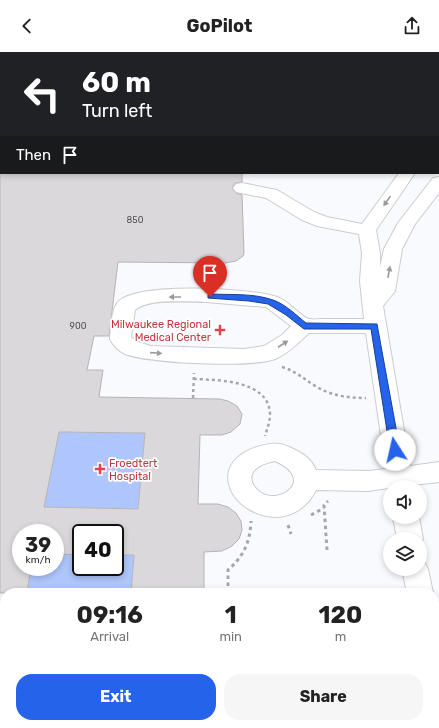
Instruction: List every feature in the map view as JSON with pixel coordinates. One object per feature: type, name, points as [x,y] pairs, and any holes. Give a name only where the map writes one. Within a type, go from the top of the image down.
[{"type":"street","points":[[400,480],[373,316],[370,281],[372,253],[367,230],[406,174]]},
{"type":"street","points":[[373,316],[385,291],[393,249],[407,223],[439,182]]},
{"type":"street","points":[[242,188],[271,194],[322,222],[367,230]]},
{"type":"street","points":[[304,326],[289,313],[271,302],[249,298],[157,297],[137,299],[125,307],[120,339],[131,348],[151,353],[244,356],[269,353],[289,340],[304,326],[373,316]]},
{"type":"street","points":[[408,480],[439,472]]},
{"type":"street","points":[[306,480],[383,481]]},
{"type":"street","points":[[416,576],[419,588]]},
{"type":"path","points":[[281,366],[303,375],[317,386],[331,393],[356,398],[368,398]]},
{"type":"path","points":[[193,398],[194,367]]},
{"type":"path","points":[[194,379],[237,382],[248,386],[259,394],[266,402],[270,412],[270,421],[264,442]]},
{"type":"path","points":[[327,550],[324,505],[327,501],[333,500]]},
{"type":"path","points":[[247,516],[251,519],[258,520]]},
{"type":"path","points":[[228,588],[228,570],[239,561],[248,545],[251,533],[251,519]]},
{"type":"path","points":[[283,523],[288,525],[291,534]]},
{"type":"shaded area","points":[[59,432],[145,433],[138,509],[44,507]]},
{"type":"shaded area","points":[[64,554],[72,555],[72,576],[124,576],[124,555],[134,555],[131,588],[28,588],[30,576],[64,576]]},
{"type":"building","name":"Froedtert Hospital","points":[[0,174],[242,174],[242,182],[235,183],[232,188],[236,193],[242,195],[243,256],[236,261],[225,263],[118,262],[109,336],[94,336],[87,370],[103,370],[99,397],[220,399],[237,406],[242,414],[240,424],[231,432],[222,435],[200,435],[198,504],[218,504],[228,507],[236,513],[241,521],[242,530],[239,539],[232,546],[222,551],[204,552],[204,588],[131,588],[134,555],[124,555],[124,524],[72,524],[72,555],[64,554],[64,524],[12,524],[12,576],[30,576],[28,588],[0,588]],"holes":[[[59,432],[145,433],[138,509],[44,507]]]},
{"type":"place","name":"Milwaukee Regional Medical Center","points":[[220,330]]},
{"type":"place","name":"Froedtert Hospital","points":[[100,469]]},
{"type":"route","points":[[210,297],[249,298],[271,302],[289,313],[304,326],[374,326],[395,450]]}]
